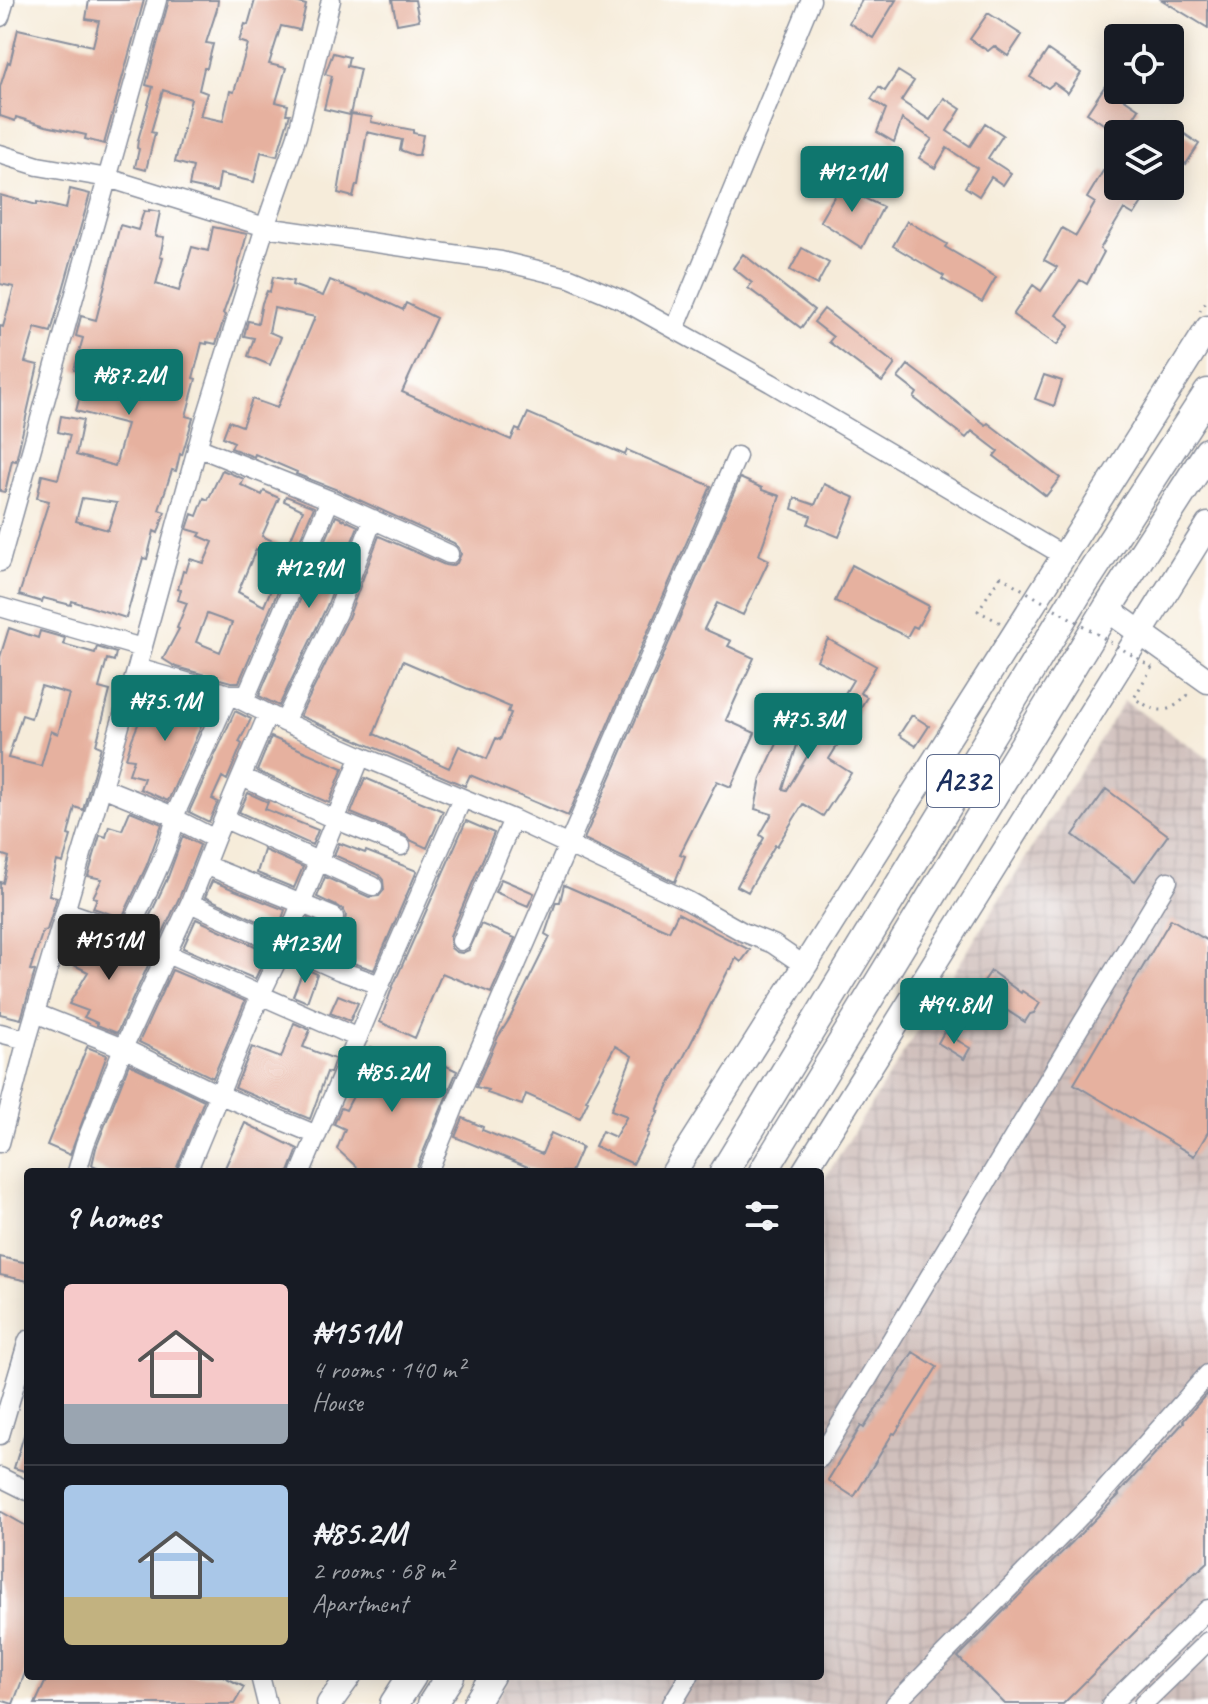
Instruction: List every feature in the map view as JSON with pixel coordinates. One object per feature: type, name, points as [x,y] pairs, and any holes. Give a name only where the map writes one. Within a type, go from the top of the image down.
[{"type":"highway","name":"A232","points":[[726,1168],[1079,591],[1208,393]]},
{"type":"highway","name":"A232","points":[[765,1168],[1107,609],[1208,452]]},
{"type":"highway","points":[[394,1704],[409,1680]]},
{"type":"highway","points":[[432,1704],[447,1680]]},
{"type":"main road","points":[[677,1168],[1208,328]]},
{"type":"main road","points":[[806,1168],[1208,525]]},
{"type":"main road","points":[[1107,609],[1206,680]]},
{"type":"main road","points":[[329,1704],[346,1680]]},
{"type":"main road","points":[[475,1704],[490,1680]]},
{"type":"street","points":[[0,17],[5,0]]},
{"type":"street","points":[[0,562],[157,0]]},
{"type":"street","points":[[0,1143],[27,1040],[137,668],[197,447],[265,227],[297,136],[331,0]]},
{"type":"street","points":[[675,329],[811,0]]},
{"type":"street","points":[[0,154],[38,166],[108,178],[265,227],[501,261],[570,278],[622,300],[771,383],[1064,556]]},
{"type":"street","points":[[197,447],[330,500],[449,554]]},
{"type":"street","points":[[430,1168],[737,456]]},
{"type":"street","points":[[229,694],[247,694],[330,500]]},
{"type":"street","points":[[78,1168],[123,1048],[190,903],[242,777],[337,613],[373,519]]},
{"type":"street","points":[[0,607],[142,648]]},
{"type":"street","points":[[137,668],[229,694],[361,756],[513,819],[688,901],[743,932],[773,944],[805,966]]},
{"type":"street","points":[[128,933],[162,855],[177,810],[229,694]]},
{"type":"street","points":[[189,1168],[361,756]]},
{"type":"street","points":[[242,777],[401,846]]},
{"type":"street","points":[[102,787],[176,818],[215,839]]},
{"type":"street","points":[[303,1168],[462,799]]},
{"type":"street","points":[[225,819],[373,886]]},
{"type":"street","points":[[461,941],[513,819]]},
{"type":"street","points":[[205,865],[334,917]]},
{"type":"street","points":[[824,1451],[1168,881]]},
{"type":"street","points":[[190,903],[338,970],[380,985]]},
{"type":"street","points":[[65,911],[128,933],[167,954],[358,1038]]},
{"type":"street","points":[[35,1013],[123,1048],[220,1095],[317,1135]]},
{"type":"street","points":[[0,1033],[27,1040]]},
{"type":"street","points":[[0,1435],[24,1354]]},
{"type":"street","points":[[895,1704],[1097,1499],[1208,1374]]},
{"type":"street","points":[[0,1477],[24,1489]]},
{"type":"street","points":[[1111,1704],[1208,1609]]},
{"type":"street","points":[[1143,1704],[1208,1641]]},
{"type":"street","points":[[261,1680],[267,1704]]},
{"type":"street","points":[[672,1704],[687,1680]]},
{"type":"path","points":[[1006,626],[978,611],[1000,576],[1152,667],[1134,698],[1154,711],[1167,711],[1181,703],[1206,680]]},
{"type":"shaded area","points":[[1124,701],[1208,758],[1208,1704],[493,1704],[508,1680],[824,1680],[824,1180]]},
{"type":"building","points":[[89,0],[144,0],[104,144],[85,139],[86,135],[16,117],[15,121],[0,116],[0,87],[10,63],[18,29],[93,46],[99,21],[86,19]]},
{"type":"building","points":[[169,0],[218,0],[206,43],[213,44],[199,90],[207,93],[200,116],[223,121],[230,91],[234,92],[248,44],[239,41],[245,24],[248,25],[255,0],[289,0],[306,5],[300,30],[281,26],[269,64],[286,68],[276,102],[288,105],[286,114],[290,114],[277,156],[261,152],[254,182],[220,174],[217,192],[189,186],[193,167],[175,162],[191,99],[163,90],[151,132],[155,133],[146,170],[135,167],[138,140],[153,87],[146,85]]},
{"type":"building","points":[[392,0],[415,0],[419,20],[397,24]]},
{"type":"building","points":[[862,0],[896,0],[873,38],[849,23]]},
{"type":"building","points":[[1162,0],[1208,0],[1208,28]]},
{"type":"building","points":[[988,13],[1022,35],[1008,56],[994,46],[988,51],[970,39]]},
{"type":"building","points":[[1048,50],[1081,73],[1068,93],[1054,83],[1048,88],[1030,77]]},
{"type":"building","points":[[333,53],[349,57],[347,66],[360,69],[350,115],[324,109],[332,76],[325,74]]},
{"type":"building","points":[[898,71],[914,81],[901,101],[930,120],[944,98],[961,109],[947,131],[970,146],[985,123],[1003,135],[988,158],[1011,173],[1003,185],[991,177],[979,196],[965,187],[977,168],[947,148],[935,168],[919,158],[932,139],[902,119],[894,142],[877,132],[886,109],[871,99],[879,87],[885,91]]},
{"type":"building","points":[[1104,88],[1104,104],[1132,104],[1139,109],[1132,120],[1104,120],[1104,124],[1087,113]]},
{"type":"building","points":[[351,114],[372,117],[371,122],[413,130],[413,133],[423,135],[419,155],[414,155],[400,150],[402,140],[367,132],[353,197],[338,193]]},
{"type":"building","points":[[1184,134],[1199,144],[1186,164],[1184,163]]},
{"type":"building","points":[[1103,171],[1104,200],[1143,200],[1134,215],[1124,209],[1100,249],[1104,252],[1087,284],[1080,280],[1056,315],[1070,325],[1057,345],[1013,315],[1033,285],[1041,291],[1057,267],[1044,260],[1062,228],[1076,236],[1095,203],[1087,198]]},
{"type":"building","points":[[843,181],[866,195],[864,198],[883,207],[862,248],[820,221]]},
{"type":"building","points":[[70,189],[90,194],[51,332],[35,328],[25,362],[38,365],[16,461],[12,460],[5,492],[0,491],[0,326],[3,327],[14,287],[0,284],[0,195],[66,209]]},
{"type":"building","points":[[144,211],[160,212],[155,236],[164,237],[160,257],[163,258],[156,284],[179,291],[192,247],[208,251],[213,227],[247,234],[216,344],[202,343],[186,416],[193,418],[176,471],[172,470],[159,510],[165,512],[158,533],[154,531],[147,559],[143,558],[126,618],[72,601],[71,605],[43,598],[42,602],[19,595],[49,501],[37,498],[42,475],[58,479],[70,435],[58,432],[61,416],[83,420],[76,455],[115,466],[127,424],[76,411],[86,373],[74,370],[83,338],[76,336],[81,316],[96,320],[120,225],[138,230]],"holes":[[[82,498],[117,503],[108,530],[76,521]]]},
{"type":"building","points":[[907,221],[996,277],[982,302],[893,246]]},
{"type":"building","points":[[802,248],[829,263],[817,285],[790,270]]},
{"type":"building","points":[[743,254],[814,310],[801,328],[748,288],[752,283],[733,268]]},
{"type":"building","points":[[273,277],[293,281],[292,285],[323,296],[330,280],[368,293],[403,310],[406,303],[436,318],[402,392],[511,440],[516,429],[520,431],[528,413],[625,455],[627,450],[711,486],[568,816],[470,775],[465,786],[300,716],[348,618],[379,536],[445,565],[457,563],[461,554],[454,543],[255,454],[254,457],[231,448],[234,442],[223,437],[229,421],[242,426],[252,399],[277,408],[315,317],[274,308],[269,332],[281,337],[270,365],[248,356],[254,338],[244,336],[248,321],[258,323],[262,303],[267,291],[270,292]],"holes":[[[403,661],[510,707],[508,712],[511,713],[500,740],[496,738],[487,759],[459,746],[449,768],[374,734]]]},
{"type":"building","points":[[824,309],[895,364],[882,382],[829,342],[833,337],[814,322]]},
{"type":"building","points":[[908,365],[1060,478],[1046,496],[994,456],[998,451],[972,431],[966,438],[914,398],[917,393],[898,378]]},
{"type":"building","points":[[1044,375],[1062,381],[1054,406],[1035,399]]},
{"type":"building","points":[[222,470],[244,479],[241,485],[262,495],[264,491],[279,498],[262,536],[287,548],[303,510],[284,501],[286,496],[314,507],[239,682],[176,667],[163,659],[179,629],[187,603],[178,600],[183,571],[186,572],[190,559],[204,563],[213,542],[199,536],[201,533],[187,529],[192,514],[197,516],[204,498],[208,500]],"holes":[[[256,549],[283,561],[264,606],[238,592]],[[207,614],[232,623],[220,652],[196,642]]]},
{"type":"building","points":[[740,478],[780,496],[759,555],[769,560],[743,615],[717,603],[704,629],[731,641],[728,646],[754,658],[726,720],[755,733],[731,787],[717,781],[680,854],[685,856],[675,882],[584,839]]},
{"type":"building","points":[[824,484],[855,498],[839,537],[808,524],[811,516],[792,509],[795,498],[815,505]]},
{"type":"building","points":[[336,516],[358,526],[326,608],[279,706],[259,696]]},
{"type":"building","points":[[852,565],[929,606],[917,628],[913,626],[907,637],[835,601]]},
{"type":"building","points":[[9,628],[38,638],[40,631],[65,638],[63,644],[95,653],[97,647],[116,653],[114,661],[107,659],[99,688],[110,691],[96,745],[101,747],[83,810],[75,807],[63,863],[57,861],[49,895],[57,897],[30,970],[35,971],[21,1019],[0,1014],[0,882],[3,883],[9,857],[0,854],[0,657]],"holes":[[[41,686],[69,694],[58,734],[51,731],[41,766],[8,758],[22,715],[31,718]]]},
{"type":"building","points":[[828,639],[876,666],[860,693],[867,697],[829,759],[851,773],[823,816],[803,804],[748,892],[737,886],[764,838],[760,835],[772,814],[755,809],[761,778],[796,703],[807,707],[807,714],[783,789],[787,790],[853,680],[817,660]]},
{"type":"building","points":[[150,695],[189,710],[195,697],[212,702],[168,801],[140,789],[144,778],[129,774],[134,759],[126,758]]},
{"type":"building","points":[[235,711],[251,719],[239,742],[242,744],[227,780],[222,777],[212,799],[218,802],[209,822],[189,812]]},
{"type":"building","points":[[912,715],[929,726],[916,746],[899,735]]},
{"type":"building","points":[[271,737],[343,768],[329,803],[257,771]]},
{"type":"building","points":[[365,778],[443,811],[427,848],[405,835],[351,813]]},
{"type":"building","points":[[1106,789],[1168,835],[1135,881],[1073,835]]},
{"type":"building","points":[[248,793],[268,802],[265,809],[318,830],[312,845],[239,812]]},
{"type":"building","points":[[130,811],[162,824],[122,918],[93,908],[97,898],[93,897],[102,879],[88,876],[100,835],[106,837],[109,826],[122,830]]},
{"type":"building","points":[[466,821],[494,833],[450,936],[451,948],[462,953],[469,950],[481,924],[515,938],[491,993],[442,973],[415,1038],[380,1022]]},
{"type":"building","points":[[183,836],[200,845],[161,937],[144,928]]},
{"type":"building","points":[[339,843],[417,871],[374,970],[300,939],[308,919],[335,929],[345,922],[343,909],[317,897],[325,877],[369,897],[379,896],[384,890],[379,875],[334,855]]},
{"type":"building","points":[[264,850],[303,867],[294,888],[257,873]]},
{"type":"building","points":[[501,879],[534,893],[528,906],[495,892]]},
{"type":"building","points":[[212,881],[285,910],[278,930],[205,897]]},
{"type":"building","points":[[564,885],[669,931],[678,913],[750,950],[741,962],[736,958],[729,969],[662,1099],[633,1164],[595,1146],[602,1131],[615,1137],[627,1116],[611,1110],[632,1056],[615,1046],[586,1100],[580,1118],[526,1094],[522,1105],[476,1087],[550,937],[545,934],[556,902],[560,902]]},
{"type":"building","points":[[196,919],[268,952],[255,979],[183,948]]},
{"type":"building","points":[[1171,919],[1208,941],[1208,1132],[1194,1156],[1074,1084]]},
{"type":"building","points":[[98,935],[151,959],[117,1033],[84,1017],[88,1011],[69,1004],[88,972],[72,964],[77,954],[88,959]]},
{"type":"building","points":[[304,968],[317,974],[307,1002],[293,996]]},
{"type":"building","points":[[172,970],[245,1001],[213,1078],[139,1042]]},
{"type":"building","points":[[991,971],[1040,1003],[1025,1022],[977,991]]},
{"type":"building","points":[[338,995],[358,1003],[350,1021],[330,1013]]},
{"type":"building","points":[[294,1023],[310,1030],[303,1047],[335,1059],[310,1119],[235,1088],[252,1047],[281,1058]]},
{"type":"building","points":[[944,1032],[970,1048],[964,1059],[938,1043]]},
{"type":"building","points":[[87,1047],[107,1055],[70,1155],[47,1145]]},
{"type":"building","points":[[371,1047],[421,1070],[432,1073],[436,1061],[457,1071],[417,1168],[358,1168],[337,1149],[345,1129],[334,1124],[341,1108],[346,1110],[363,1077],[356,1073]]},
{"type":"building","points":[[129,1064],[204,1100],[177,1168],[99,1168],[92,1165]]},
{"type":"building","points":[[463,1118],[483,1127],[482,1130],[542,1154],[551,1133],[582,1147],[573,1168],[530,1168],[455,1137]]},
{"type":"building","points":[[245,1123],[298,1149],[291,1168],[225,1168]]},
{"type":"building","points":[[0,1257],[24,1262],[24,1280],[0,1275]]},
{"type":"building","points":[[913,1352],[937,1367],[854,1497],[828,1480]]},
{"type":"building","points":[[1208,1392],[1208,1562],[1063,1704],[1005,1704],[958,1657],[1119,1495]]},
{"type":"building","points":[[24,1435],[24,1471],[14,1468]]},
{"type":"building","points":[[0,1511],[24,1525],[24,1675],[13,1704],[0,1700]]},
{"type":"building","points":[[46,1680],[231,1680],[244,1687],[234,1704],[35,1704]]}]
